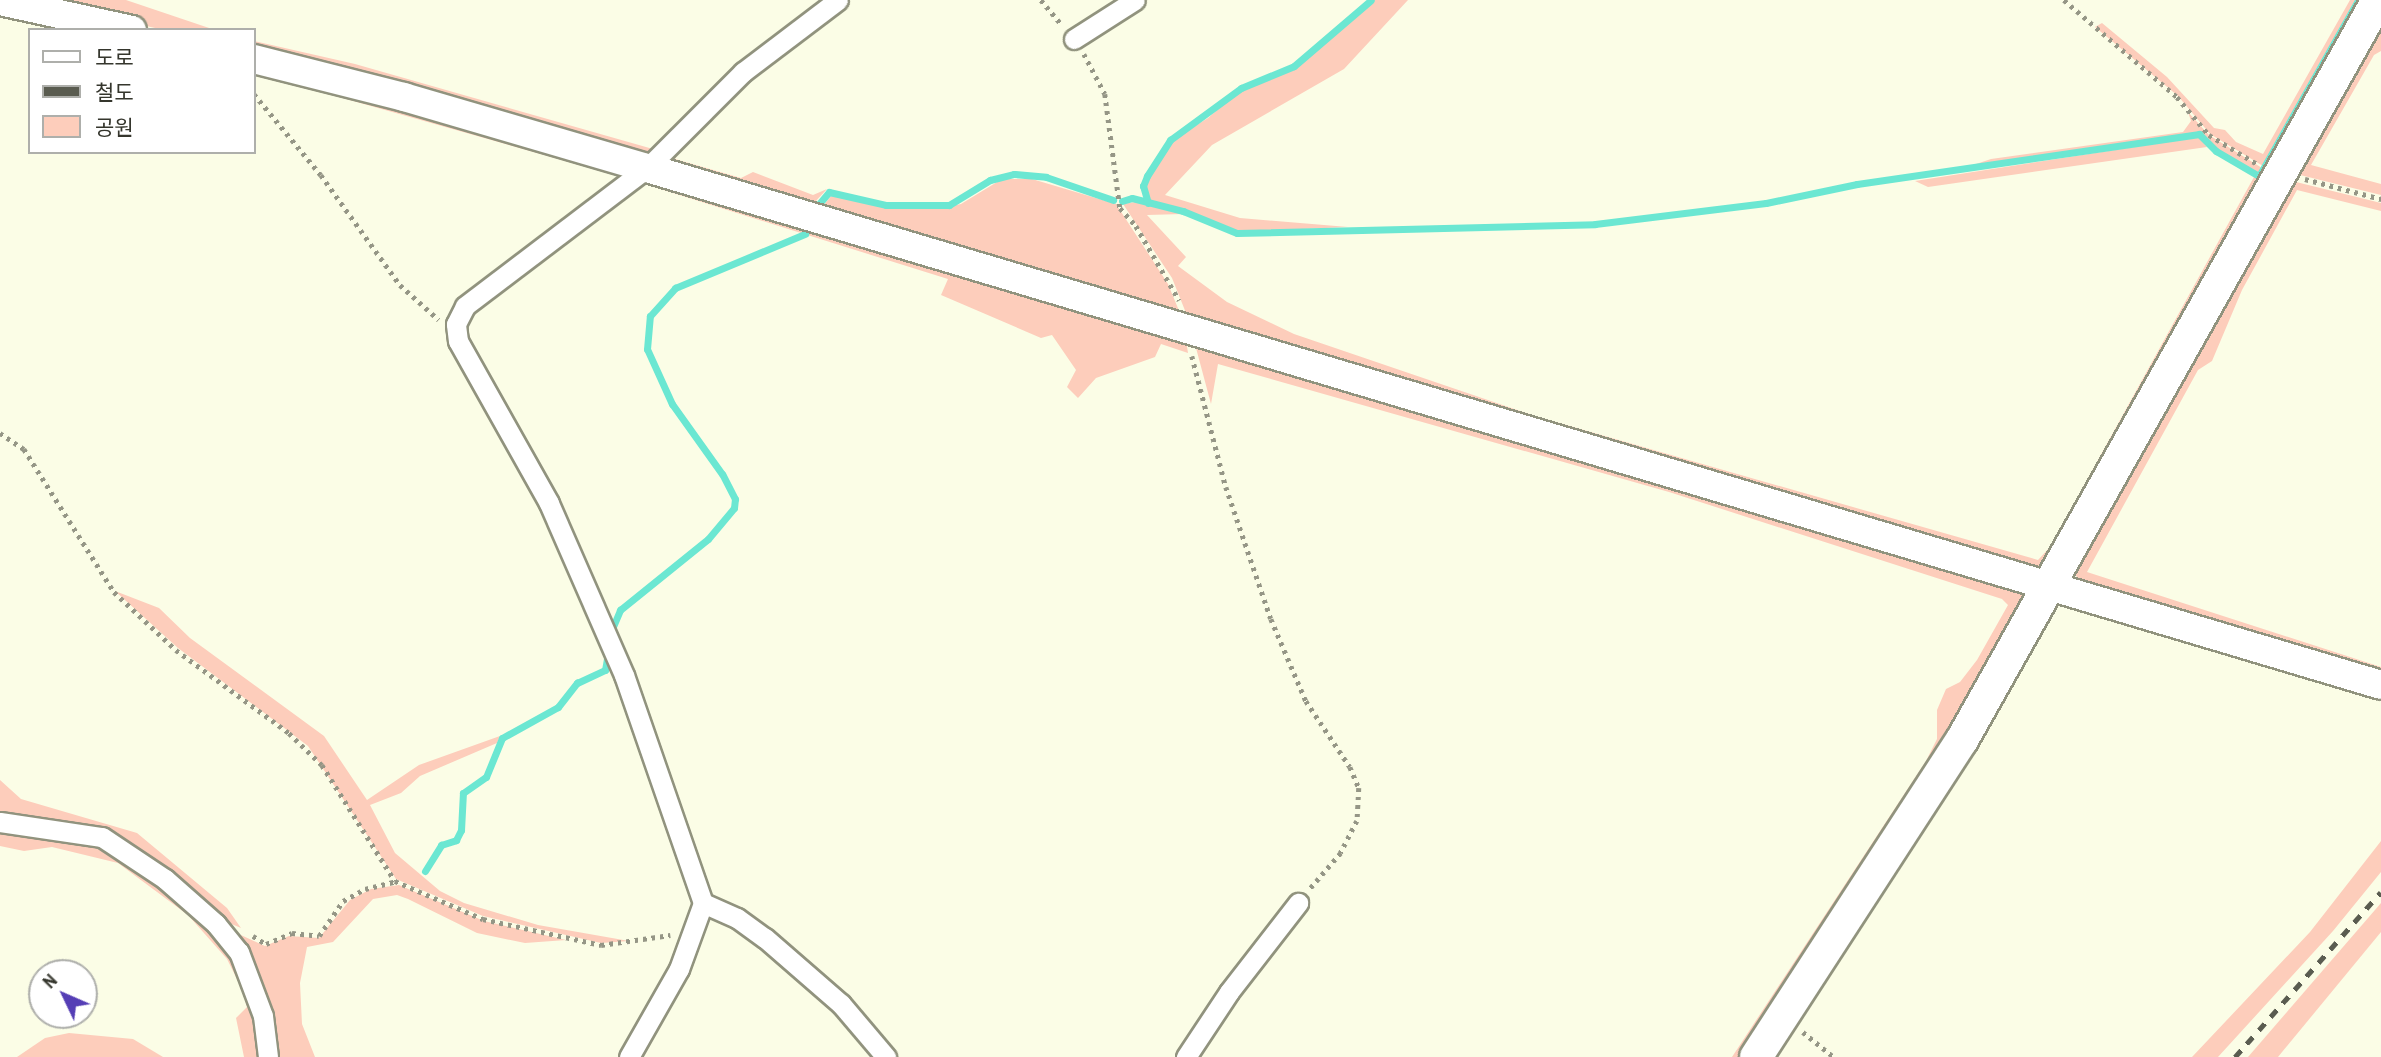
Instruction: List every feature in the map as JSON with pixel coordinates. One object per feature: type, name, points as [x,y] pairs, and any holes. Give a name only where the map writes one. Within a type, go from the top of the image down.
[{"type":"main road","points":[[1756,1057],[1962,740],[2378,0]]},
{"type":"main road","points":[[0,1],[123,28]]},
{"type":"main road","points":[[256,60],[404,97],[647,168],[2381,685]]},
{"type":"street","points":[[628,1057],[679,969],[703,903],[624,675],[549,503],[457,341],[456,324],[466,306],[647,168],[735,79],[838,0]]},
{"type":"street","points":[[1074,39],[1135,0]]},
{"type":"street","points":[[0,822],[102,837],[165,879],[216,923],[239,952],[263,1016],[268,1057]]},
{"type":"street","points":[[703,903],[765,938],[841,1004],[887,1057]]},
{"type":"street","points":[[1186,1057],[1229,992],[1298,903]]},
{"type":"path","points":[[1041,0],[1074,39],[1105,94],[1119,208],[1170,281],[1186,330],[1226,486],[1271,619],[1306,701],[1350,767],[1359,788],[1357,821],[1341,853],[1298,903]]},
{"type":"path","points":[[2064,0],[2177,97],[2210,135],[2263,168],[2381,199]]},
{"type":"path","points":[[256,96],[321,175],[400,285],[431,316],[456,324]]},
{"type":"path","points":[[0,433],[23,449],[114,592],[176,650],[314,756],[394,881],[483,919],[601,945],[692,930]]},
{"type":"path","points":[[216,923],[266,944],[292,933],[319,936],[343,901],[365,889],[394,881]]},
{"type":"path","points":[[1783,1016],[1834,1057]]},
{"type":"green space","points":[[31,0],[126,0],[209,28],[155,28]]},
{"type":"green space","points":[[1372,0],[1408,0],[1344,69],[1212,145],[1165,195],[1240,218],[1348,227],[1237,232],[1151,202],[1145,186],[1147,177],[1171,141],[1208,118],[1241,89],[1295,67]]},
{"type":"green space","points":[[2350,0],[2356,0],[2263,166],[2210,134],[2178,96],[2095,27],[2102,23],[2167,77],[2214,128],[2225,130],[2236,142],[2263,154]]},
{"type":"green space","points":[[2381,9],[2381,51],[2374,55],[2311,165],[2381,184],[2381,195],[2292,173]]},
{"type":"green space","points":[[256,41],[355,64],[660,151],[652,158],[256,51]]},
{"type":"green space","points":[[256,74],[256,74],[632,170],[622,177]]},
{"type":"green space","points":[[2188,112],[2209,135],[2262,168],[2259,175],[2217,150],[2200,133],[1958,170],[1991,159],[2183,132],[2191,121]]},
{"type":"green space","points":[[685,137],[675,159],[741,178],[753,172],[813,195],[827,189],[814,203],[658,162]]},
{"type":"green space","points":[[2199,137],[2207,147],[1928,187],[1915,181]]},
{"type":"green space","points":[[648,174],[1186,340],[1188,353],[1161,344],[1155,357],[1096,378],[1078,398],[1067,387],[1076,370],[1052,335],[1041,338],[941,295],[948,279],[638,182]]},
{"type":"green space","points":[[2254,177],[2260,180],[2052,564],[2038,570],[1190,323],[1172,278],[1123,204],[1135,202],[1183,214],[1147,215],[1186,257],[1178,266],[1227,302],[1294,334],[1535,416],[2038,560],[2050,547]]},
{"type":"green space","points":[[1002,179],[1032,179],[1116,204],[1168,284],[1182,318],[818,212],[832,195],[885,207],[938,209],[961,204]]},
{"type":"green space","points":[[2288,180],[2381,203],[2381,211],[2297,190],[2242,290],[2212,361],[2198,370],[2087,572],[2381,667],[2381,676],[2081,583],[2075,574],[2077,560]]},
{"type":"green space","points":[[1196,348],[1558,449],[2025,590],[2028,595],[1945,743],[1739,1057],[1732,1057],[1926,761],[1937,739],[1937,710],[1946,689],[1960,682],[1977,660],[2008,605],[2002,599],[1669,492],[1218,364],[1211,404]]},
{"type":"green space","points":[[115,591],[159,608],[190,638],[324,736],[367,800],[419,765],[500,736],[497,743],[420,776],[401,793],[370,805],[395,853],[440,891],[464,903],[538,925],[629,941],[601,943],[483,916],[396,879],[308,746],[178,648]]},
{"type":"green space","points":[[0,780],[21,799],[137,833],[227,908],[241,928],[222,920],[129,844],[6,816],[0,812]]},
{"type":"green space","points":[[0,829],[96,841],[176,897],[232,954],[251,999],[262,1057],[244,1057],[236,1018],[247,1007],[242,989],[227,959],[188,915],[118,863],[52,847],[24,851],[0,846]]},
{"type":"green space","points":[[2381,841],[2381,872],[2333,931],[2218,1057],[2192,1057],[2310,932]]},
{"type":"green space","points":[[399,885],[484,921],[566,940],[525,943],[477,933],[397,895],[373,899],[333,942],[307,947],[300,983],[302,1024],[315,1057],[275,1057],[230,930],[265,946],[289,936],[319,938],[350,900],[371,889]]},
{"type":"green space","points":[[2381,903],[2381,932],[2278,1057],[2248,1057]]},
{"type":"green space","points":[[69,1033],[133,1039],[163,1057],[17,1057],[45,1038]]},
{"type":"waterway","points":[[1148,203],[1143,186],[1170,140],[1241,88],[1294,66],[1371,0]]},
{"type":"waterway","points":[[1122,201],[1132,198],[1183,211],[1237,233],[1595,224],[1766,203],[1857,184],[2199,134],[2216,151],[2259,176],[2358,0]]},
{"type":"waterway","points":[[818,205],[829,192],[886,205],[949,205],[990,180],[1014,174],[1046,177],[1113,200]]},
{"type":"waterway","points":[[612,629],[620,610],[708,539],[734,508],[735,499],[722,474],[672,404],[647,349],[650,316],[675,288],[805,234]]},
{"type":"waterway","points":[[425,871],[441,845],[456,840],[461,830],[463,793],[486,777],[502,738],[558,707],[577,683],[605,670],[607,659]]},
{"type":"railway","points":[[2235,1057],[2381,892]]}]
